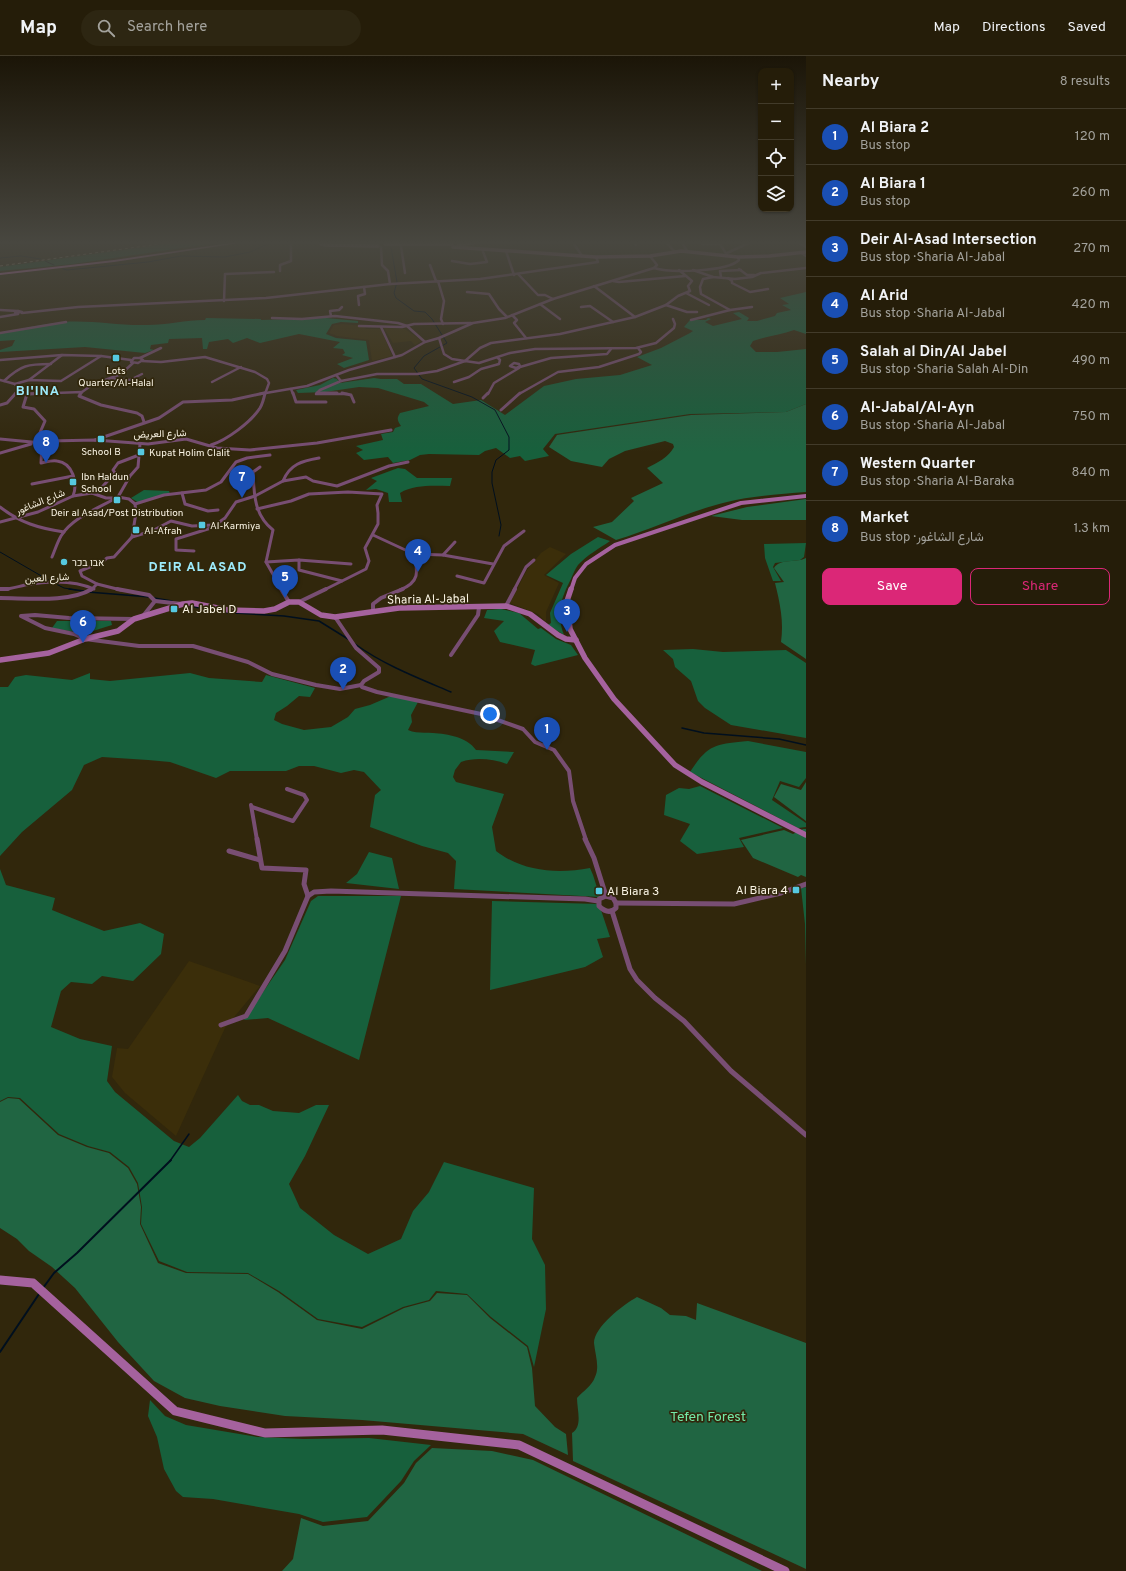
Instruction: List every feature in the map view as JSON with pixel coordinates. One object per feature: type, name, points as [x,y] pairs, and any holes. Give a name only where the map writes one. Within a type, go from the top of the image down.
[{"type":"street","points":[[0,317],[18,312]]},
{"type":"street","points":[[21,312],[22,313],[36,312]]},
{"type":"street","points":[[330,312],[331,316]]},
{"type":"street","points":[[442,312],[441,319],[443,324]]},
{"type":"street","points":[[499,312],[507,317]]},
{"type":"street","points":[[359,326],[381,327],[407,326],[414,324],[473,323],[507,317],[520,312]]},
{"type":"street","points":[[551,312],[560,318]]},
{"type":"street","points":[[599,312],[614,322]]},
{"type":"street","points":[[628,312],[635,317]]},
{"type":"street","points":[[354,402],[352,395],[341,393],[316,394],[320,390],[341,381],[377,374],[417,374],[451,367],[465,361],[480,348],[486,345],[560,334],[577,328],[591,327],[614,322],[650,312]]},
{"type":"street","points":[[686,312],[697,312]]},
{"type":"street","points":[[691,320],[723,312]]},
{"type":"street","points":[[512,315],[517,320],[514,323],[526,338]]},
{"type":"street","points":[[272,318],[302,319],[331,316],[398,323],[407,326],[425,342]]},
{"type":"street","points":[[439,338],[445,355],[454,359],[479,363],[515,352],[535,348],[638,348],[656,343],[665,336],[674,328],[675,324],[672,319]]},
{"type":"street","points":[[0,333],[66,322]]},
{"type":"street","points":[[95,440],[159,418],[183,402],[214,402],[232,400],[307,386],[349,370],[395,357],[425,342],[439,338],[473,323]]},
{"type":"street","points":[[381,327],[395,357]]},
{"type":"street","points":[[144,422],[142,416],[137,413],[88,400],[79,396],[92,385],[121,374],[132,361],[141,360],[161,348]]},
{"type":"street","points":[[501,410],[520,393],[554,373],[599,367],[639,354],[641,352],[638,348]]},
{"type":"street","points":[[513,372],[510,365],[511,364],[519,366],[557,357],[604,354],[610,352],[611,349]]},
{"type":"street","points":[[29,380],[62,355]]},
{"type":"street","points":[[0,359],[62,355],[101,356],[132,361],[141,360],[161,362],[205,357],[255,372],[267,379],[268,383],[261,406],[253,417],[220,442],[210,445]]},
{"type":"street","points":[[2,381],[15,384],[29,380],[58,382],[101,356]]},
{"type":"street","points":[[454,382],[469,377],[481,369],[499,364],[500,360],[497,357]]},
{"type":"street","points":[[2,381],[24,365],[51,364]]},
{"type":"street","points":[[483,398],[488,394],[494,383],[513,372],[519,366]]},
{"type":"street","points":[[212,382],[241,368]]},
{"type":"street","points":[[109,379],[130,380],[142,374]]},
{"type":"street","points":[[336,375],[341,381]]},
{"type":"street","points":[[15,384],[19,390],[27,394],[82,392]]},
{"type":"street","points":[[291,389],[296,402],[326,402]]},
{"type":"street","points":[[0,405],[7,403],[19,390]]},
{"type":"street","points":[[27,394],[23,407],[34,409],[45,421],[40,435]]},
{"type":"street","name":"شارع العريض","points":[[0,439],[35,443],[50,441],[95,440],[140,444],[186,439],[217,448],[229,450],[250,450],[317,443],[391,430]]},
{"type":"street","points":[[0,453],[35,443]]},
{"type":"street","name":"شارع الشاغور","points":[[0,522],[16,520],[61,503],[73,496],[76,486],[73,476],[66,466],[60,462],[53,461],[41,463],[42,443]]},
{"type":"street","points":[[52,557],[56,545],[64,532],[83,518],[118,497],[138,467],[140,444]]},
{"type":"street","points":[[73,496],[92,493],[103,486],[115,473],[113,470],[118,463],[139,455]]},
{"type":"street","points":[[135,504],[164,495],[206,490],[221,482],[236,462],[247,458],[270,455]]},
{"type":"street","points":[[283,481],[290,468],[301,462],[320,458]]},
{"type":"street","points":[[194,551],[176,550],[176,539],[201,534],[219,524],[231,513],[236,502],[255,496],[283,481],[306,477],[313,481],[337,486],[389,466],[408,462]]},
{"type":"street","points":[[260,467],[253,472],[257,509],[265,525],[273,530],[266,562],[289,602]]},
{"type":"street","points":[[115,473],[128,480]]},
{"type":"street","points":[[32,484],[73,476]]},
{"type":"street","points":[[257,509],[291,501],[309,494],[348,492],[382,494],[377,506],[379,519],[377,528],[365,548],[369,561],[366,569],[299,602]]},
{"type":"street","points":[[92,493],[106,498],[118,497],[129,499],[135,504],[136,513],[132,537]]},
{"type":"street","points":[[182,493],[185,504],[208,511],[218,510]]},
{"type":"street","points":[[806,496],[741,503],[614,545],[586,564],[575,578],[567,601],[569,624],[585,658],[614,699],[675,765],[702,782],[806,835]]},
{"type":"street","points":[[0,507],[16,520],[38,529],[64,532]]},
{"type":"street","points":[[183,604],[155,601],[149,595],[97,584],[82,576],[80,571],[114,556],[132,537],[152,531],[171,521],[204,527],[219,524]]},
{"type":"street","points":[[457,576],[484,582],[508,542],[524,531]]},
{"type":"street","points":[[373,535],[414,554],[443,555],[494,564]]},
{"type":"street","points":[[443,555],[455,542]]},
{"type":"street","points":[[373,611],[373,604],[377,599],[403,590],[412,585],[416,577],[417,564],[414,554]]},
{"type":"street","points":[[266,562],[299,560],[351,564]]},
{"type":"street","points":[[299,560],[299,570],[342,581]]},
{"type":"street","points":[[506,606],[526,567],[534,560]]},
{"type":"street","name":"شارع العين","points":[[0,589],[54,583],[77,584],[89,586],[94,589]]},
{"type":"street","points":[[0,598],[49,598],[85,592],[94,589],[97,584]]},
{"type":"street","points":[[143,616],[155,601]]},
{"type":"street","name":"Sharia Al-Jabal","points":[[0,660],[50,653],[85,639],[118,631],[134,619],[183,604],[192,603],[228,610],[264,611],[275,610],[289,602],[299,602],[322,615],[335,617],[399,608],[506,606],[530,614],[558,635],[566,639],[576,640]]},
{"type":"street","points":[[451,655],[478,615],[478,607]]},
{"type":"street","points":[[134,619],[69,618],[35,615],[21,616],[45,628],[74,634],[85,639],[139,646],[193,646],[206,648],[248,662],[272,674],[316,685],[340,689],[361,685],[377,692],[481,714],[523,729],[535,742],[554,750],[569,771],[573,801],[583,835],[594,858],[606,896]]},
{"type":"street","points":[[335,617],[356,648],[379,668],[379,672],[377,674],[365,680],[361,685]]},
{"type":"street","points":[[287,788],[304,795],[308,800],[293,821],[251,806],[260,860],[262,868],[306,870],[304,884],[308,896]]},
{"type":"street","points":[[229,851],[260,860]]},
{"type":"street","points":[[598,902],[601,898],[606,896],[612,898],[616,902],[734,904],[781,893],[806,884]]},
{"type":"street","points":[[221,1024],[246,1016],[285,951],[308,896],[314,892],[331,891],[578,899],[598,902]]},
{"type":"street","points":[[598,902],[599,906],[603,910],[612,911]]},
{"type":"street","points":[[612,911],[616,908],[616,902]]},
{"type":"street","points":[[612,911],[630,969],[637,980],[655,998],[684,1021],[731,1071],[806,1135]]},
{"type":"street","points":[[0,1280],[33,1283],[174,1411],[265,1433],[382,1430],[519,1445],[785,1571]]},
{"type":"shaded area","points":[[343,324],[363,326],[366,329],[381,329],[392,356],[372,361],[369,340],[337,336],[329,333],[334,325]]},
{"type":"shaded area","points":[[384,328],[405,329],[422,341],[415,345],[411,341],[393,343]]},
{"type":"shaded area","points":[[550,547],[566,554],[544,575],[559,583],[546,612],[546,622],[538,614],[510,603],[527,570],[541,553]]},
{"type":"shaded area","points":[[189,961],[260,986],[225,1028],[176,1136],[125,1093],[112,1077],[117,1048],[128,1049]]},
{"type":"green space","points":[[739,312],[749,318],[747,321],[757,321],[775,316],[777,313],[806,312],[806,334],[794,330],[753,341],[750,346],[756,352],[777,352],[806,349],[806,404],[786,412],[690,414],[555,434],[543,449],[549,456],[525,461],[520,456],[510,458],[496,448],[485,451],[479,455],[429,454],[420,455],[410,460],[393,463],[388,457],[364,460],[356,453],[363,450],[356,446],[383,440],[381,434],[393,432],[395,428],[401,426],[398,420],[400,413],[429,406],[424,402],[378,388],[359,387],[325,392],[298,393],[296,390],[320,385],[333,378],[337,379],[340,383],[374,378],[397,379],[404,384],[421,384],[453,404],[481,400],[505,415],[544,386],[576,379],[620,375],[652,365],[637,357],[661,348],[693,331],[684,327],[690,320],[706,320],[708,318],[711,319],[705,322],[713,326],[742,319],[733,313]]},
{"type":"green space","points":[[206,318],[261,320],[326,318],[358,321],[358,323],[341,322],[332,324],[326,334],[336,338],[366,341],[369,360],[344,368],[337,364],[353,358],[342,355],[345,353],[343,349],[333,348],[340,342],[299,334],[260,343],[247,338],[233,343],[228,339],[209,342],[207,349],[203,349],[202,338],[169,339],[168,343],[151,345],[150,349],[154,350],[145,353],[85,347],[0,352],[0,350],[12,346],[15,340],[0,341],[0,333],[40,325],[64,322],[95,322],[126,325],[154,325],[205,320]]},
{"type":"green space","points":[[806,404],[806,492],[776,494],[727,502],[699,510],[616,540],[593,527],[612,522],[634,501],[631,498],[663,483],[647,468],[666,457],[672,451],[674,447],[673,444],[665,441],[625,451],[609,459],[602,467],[571,461],[549,447],[557,435],[691,415],[786,412]]},
{"type":"green space","points":[[398,468],[405,469],[417,478],[452,478],[450,486],[425,486],[406,490],[400,493],[402,502],[389,502],[388,493],[376,489],[366,490],[377,481],[371,478]]},
{"type":"green space","points":[[144,490],[169,491],[170,494],[139,503],[131,498]]},
{"type":"green space","points":[[806,499],[806,520],[742,520],[711,516],[747,507]]},
{"type":"green space","points":[[598,537],[610,541],[589,555],[578,565],[562,599],[560,620],[564,635],[548,625],[551,623],[550,613],[563,583],[546,575],[571,554]]},
{"type":"green space","points":[[806,543],[804,557],[800,560],[775,563],[773,567],[781,581],[773,581],[765,558],[764,544]]},
{"type":"green space","points":[[806,558],[806,659],[781,642],[781,612],[775,583],[784,582],[774,568],[780,563]]},
{"type":"green space","points":[[501,609],[519,613],[538,629],[541,628],[556,639],[571,645],[578,655],[535,666],[531,664],[535,650],[500,642],[494,631],[504,621],[484,618],[487,610]]},
{"type":"green space","points":[[57,621],[111,621],[112,625],[80,635],[75,632],[52,628]]},
{"type":"green space","points":[[693,649],[723,652],[786,650],[806,663],[806,738],[731,725],[705,708],[698,701],[691,681],[675,667],[673,659],[663,650]]},
{"type":"green space","points":[[90,673],[90,679],[110,681],[190,673],[209,678],[262,682],[266,675],[315,688],[310,697],[299,696],[276,713],[274,720],[282,724],[304,730],[331,727],[348,717],[355,709],[370,705],[391,696],[418,702],[411,715],[412,722],[408,730],[414,732],[451,735],[468,742],[476,750],[514,752],[507,764],[484,759],[467,760],[461,762],[455,770],[453,777],[456,782],[504,794],[492,827],[496,851],[506,858],[541,870],[566,871],[590,868],[600,897],[454,889],[456,861],[448,853],[422,846],[370,827],[375,795],[381,790],[364,772],[354,770],[341,773],[314,766],[299,766],[286,771],[230,771],[216,778],[170,762],[102,757],[84,765],[72,790],[22,832],[0,856],[0,687],[8,687],[15,677],[26,675],[72,680]]},
{"type":"green space","points":[[748,741],[806,752],[806,778],[799,787],[780,781],[772,800],[806,823],[806,827],[798,828],[690,772],[702,756],[714,747],[728,743]]},
{"type":"green space","points":[[806,782],[806,821],[774,797],[781,784],[801,790]]},
{"type":"green space","points":[[700,786],[783,828],[739,838],[744,847],[697,854],[680,841],[690,824],[664,815],[666,795],[679,788],[689,789]]},
{"type":"green space","points":[[806,829],[806,877],[801,875],[798,877],[753,858],[741,840],[784,830],[793,834]]},
{"type":"green space","points":[[369,852],[392,858],[399,889],[346,883],[357,874]]},
{"type":"green space","points":[[0,869],[6,885],[55,898],[52,910],[104,931],[140,923],[164,934],[161,954],[133,981],[102,976],[92,984],[71,982],[61,991],[51,1027],[80,1039],[112,1046],[107,1081],[115,1092],[174,1141],[189,1147],[200,1138],[238,1095],[242,1101],[250,1105],[259,1105],[273,1111],[299,1113],[316,1105],[329,1105],[305,1156],[289,1184],[300,1208],[334,1235],[368,1254],[401,1239],[413,1211],[429,1192],[444,1162],[534,1188],[532,1239],[545,1265],[546,1309],[534,1367],[528,1346],[491,1317],[467,1294],[436,1291],[429,1300],[403,1307],[362,1327],[318,1319],[279,1291],[248,1273],[187,1272],[159,1261],[141,1224],[142,1207],[138,1183],[129,1167],[110,1152],[88,1146],[59,1134],[20,1098],[8,1097],[0,1101]]},
{"type":"green space","points":[[806,887],[806,965],[805,924],[801,888]]},
{"type":"green space","points":[[318,896],[401,896],[359,1060],[268,1018],[244,1020],[285,960],[311,901]]},
{"type":"green space","points":[[492,901],[599,904],[610,937],[597,939],[603,957],[585,967],[490,990]]},
{"type":"green space","points":[[8,1098],[19,1099],[58,1135],[87,1147],[109,1153],[128,1168],[137,1184],[141,1207],[140,1224],[158,1263],[186,1273],[248,1274],[278,1292],[317,1320],[362,1329],[404,1308],[430,1301],[437,1293],[467,1295],[490,1318],[527,1347],[532,1368],[535,1406],[555,1427],[566,1434],[568,1455],[523,1434],[362,1420],[285,1416],[220,1406],[185,1398],[154,1381],[118,1342],[75,1288],[52,1267],[29,1251],[17,1239],[0,1228],[0,1102]]},
{"type":"green space","name":"Tefen Forest","points":[[637,1297],[661,1308],[670,1315],[686,1316],[696,1320],[697,1303],[806,1343],[806,1569],[573,1461],[572,1433],[577,1426],[579,1417],[577,1398],[592,1383],[597,1369],[594,1343],[595,1337],[610,1317],[624,1305]]},
{"type":"green space","points":[[150,1400],[165,1416],[186,1425],[257,1437],[304,1439],[369,1438],[431,1445],[414,1461],[401,1481],[367,1517],[323,1522],[299,1514],[213,1499],[183,1497],[176,1491],[164,1469],[157,1437],[148,1416]]},
{"type":"green space","points":[[432,1448],[492,1451],[533,1460],[762,1571],[282,1571],[293,1559],[301,1518],[323,1526],[368,1521],[404,1483],[416,1463]]},
{"type":"waterway","points":[[422,312],[425,312],[432,319],[447,343],[424,356],[414,368],[422,379],[472,397],[495,410],[509,437],[509,450],[496,460],[492,472],[492,483],[501,525],[499,536]]},
{"type":"waterway","points":[[0,552],[50,581]]},
{"type":"waterway","points":[[54,583],[64,588],[74,590]]},
{"type":"waterway","points":[[69,589],[74,590]]},
{"type":"waterway","points":[[74,590],[84,591]]},
{"type":"waterway","points":[[88,592],[150,597]]},
{"type":"waterway","points":[[154,598],[172,601]]},
{"type":"waterway","points":[[191,606],[217,612],[284,616],[319,621],[348,639]]},
{"type":"waterway","points":[[355,644],[389,665],[451,692]]},
{"type":"waterway","points":[[682,728],[704,733],[779,739],[806,745]]},
{"type":"waterway","points":[[170,1161],[189,1134]]},
{"type":"waterway","points":[[43,1288],[54,1273],[77,1253],[170,1161]]},
{"type":"waterway","points":[[0,1352],[39,1294]]},
{"type":"place","name":"Lots Quarter/Al-Halal","points":[[116,358]]},
{"type":"place","name":"School B","points":[[101,439]]},
{"type":"place","name":"Kupat Holim Clalit","points":[[141,452]]},
{"type":"place","name":"Market","points":[[46,463]]},
{"type":"place","name":"Ibn Haldun School","points":[[73,482]]},
{"type":"place","name":"Western Quarter","points":[[242,498]]},
{"type":"place","name":"Deir al Asad/Post Distribution","points":[[117,500]]},
{"type":"place","name":"Al-Karmiya","points":[[202,525]]},
{"type":"place","name":"Al-Afrah","points":[[136,530]]},
{"type":"place","name":"אבו בכר","points":[[64,562]]},
{"type":"place","name":"Al Arid","points":[[418,572]]},
{"type":"place","name":"Salah al Din/Al Jabel","points":[[285,598]]},
{"type":"place","name":"Al Jabel D","points":[[174,609]]},
{"type":"place","name":"Deir Al-Asad Intersection","points":[[567,632]]},
{"type":"place","name":"Al-Jabal/Al-Ayn","points":[[83,643]]},
{"type":"place","name":"Al Biara 1","points":[[343,690]]},
{"type":"place","name":"Al Biara 2","points":[[547,750]]},
{"type":"place","name":"Al Biara 4","points":[[796,890]]},
{"type":"place","name":"Al Biara 3","points":[[599,891]]},
{"type":"district","name":"BI'INA","points":[[38,390]]},
{"type":"district","name":"DEIR AL ASAD","points":[[198,566]]}]
